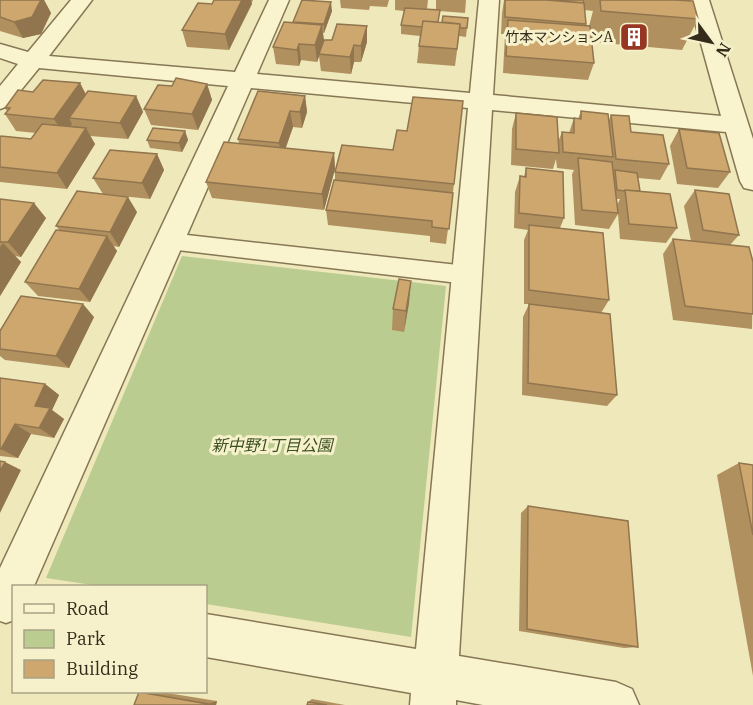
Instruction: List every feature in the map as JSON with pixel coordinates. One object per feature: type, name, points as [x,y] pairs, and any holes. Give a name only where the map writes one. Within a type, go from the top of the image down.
[{"type":"street","points":[[0,101],[82,0]]},
{"type":"street","points":[[14,585],[279,0]]},
{"type":"street","points":[[434,690],[489,0]]},
{"type":"street","points":[[699,0],[753,181]]},
{"type":"street","points":[[0,51],[33,61],[736,125]]},
{"type":"street","points":[[207,636],[434,690],[616,705]]},
{"type":"lane","points":[[169,241],[467,275]]},
{"type":"green space","name":"新中野1丁目公園","points":[[182,256],[446,286],[411,637],[207,604],[207,585],[92,585],[46,578]]},
{"type":"building","points":[[0,0],[41,0],[32,17],[14,22],[0,17]]},
{"type":"building","points":[[214,0],[242,0],[225,34],[182,30],[198,3],[212,4]]},
{"type":"building","points":[[302,0],[331,2],[324,24],[293,22]]},
{"type":"building","points":[[505,0],[584,3],[586,24],[505,17]]},
{"type":"building","points":[[551,0],[583,0],[584,3]]},
{"type":"building","points":[[600,0],[693,1],[698,19],[601,11]]},
{"type":"building","points":[[405,8],[440,10],[438,22],[423,21],[422,27],[401,25]]},
{"type":"building","points":[[443,16],[468,18],[467,28],[460,28],[460,24],[442,22]]},
{"type":"building","points":[[508,20],[590,26],[594,63],[506,56]]},
{"type":"building","points":[[423,21],[460,24],[457,49],[419,46]]},
{"type":"building","points":[[284,22],[322,25],[315,45],[299,44],[297,50],[273,47]]},
{"type":"building","points":[[337,24],[367,26],[361,46],[354,45],[350,57],[319,54],[324,40],[332,40]]},
{"type":"building","points":[[176,78],[207,84],[192,114],[144,109],[158,85],[172,86]]},
{"type":"building","points":[[43,80],[80,83],[54,119],[5,114],[10,108],[5,108],[18,90],[33,92]]},
{"type":"building","points":[[88,91],[136,96],[120,123],[69,118]]},
{"type":"building","points":[[258,91],[305,96],[300,112],[290,111],[279,143],[238,139]]},
{"type":"building","points":[[413,97],[463,101],[454,184],[335,172],[342,145],[393,150],[397,130],[407,131]]},
{"type":"building","points":[[581,111],[608,114],[613,157],[563,152],[562,132],[574,133],[574,118],[581,119]]},
{"type":"building","points":[[516,113],[557,117],[559,153],[516,149]]},
{"type":"building","points":[[611,115],[629,116],[631,132],[663,135],[669,164],[616,159]]},
{"type":"building","points":[[42,124],[86,128],[57,173],[0,167],[0,137],[31,139]]},
{"type":"building","points":[[153,128],[185,131],[179,143],[147,140]]},
{"type":"building","points":[[679,129],[719,133],[730,172],[687,168]]},
{"type":"building","points":[[224,142],[334,153],[322,194],[206,182]]},
{"type":"building","points":[[110,150],[157,154],[142,183],[93,178]]},
{"type":"building","points":[[578,158],[612,162],[618,213],[582,210]]},
{"type":"building","points":[[526,168],[563,172],[564,218],[519,213],[520,176],[526,177]]},
{"type":"building","points":[[615,170],[637,173],[640,191],[617,190]]},
{"type":"building","points":[[334,180],[453,193],[449,229],[432,227],[432,221],[326,210]]},
{"type":"building","points":[[625,190],[670,194],[677,228],[629,224]]},
{"type":"building","points":[[695,190],[729,194],[739,235],[703,230]]},
{"type":"building","points":[[77,191],[128,197],[110,232],[56,226]]},
{"type":"building","points":[[0,199],[34,203],[8,242],[0,242]]},
{"type":"building","points":[[529,225],[603,233],[609,300],[529,290]]},
{"type":"building","points":[[56,230],[107,236],[79,289],[25,282]]},
{"type":"building","points":[[673,239],[749,247],[753,262],[753,314],[685,306]]},
{"type":"building","points":[[399,279],[411,281],[406,311],[393,309]]},
{"type":"building","points":[[21,296],[83,304],[56,356],[0,349],[0,331]]},
{"type":"building","points":[[529,304],[610,314],[617,395],[528,383]]},
{"type":"building","points":[[0,378],[45,384],[35,406],[50,408],[39,428],[15,424],[1,449],[0,449]]},
{"type":"building","points":[[0,461],[5,462],[0,471]]},
{"type":"building","points":[[739,463],[753,465],[753,535]]},
{"type":"building","points":[[528,506],[628,521],[638,647],[527,629]]},
{"type":"building","points":[[139,693],[208,704],[208,705],[134,705]]},
{"type":"building","points":[[308,702],[327,705],[307,705]]},
{"type":"place","name":"竹本マンションA","points":[[634,37]]}]
